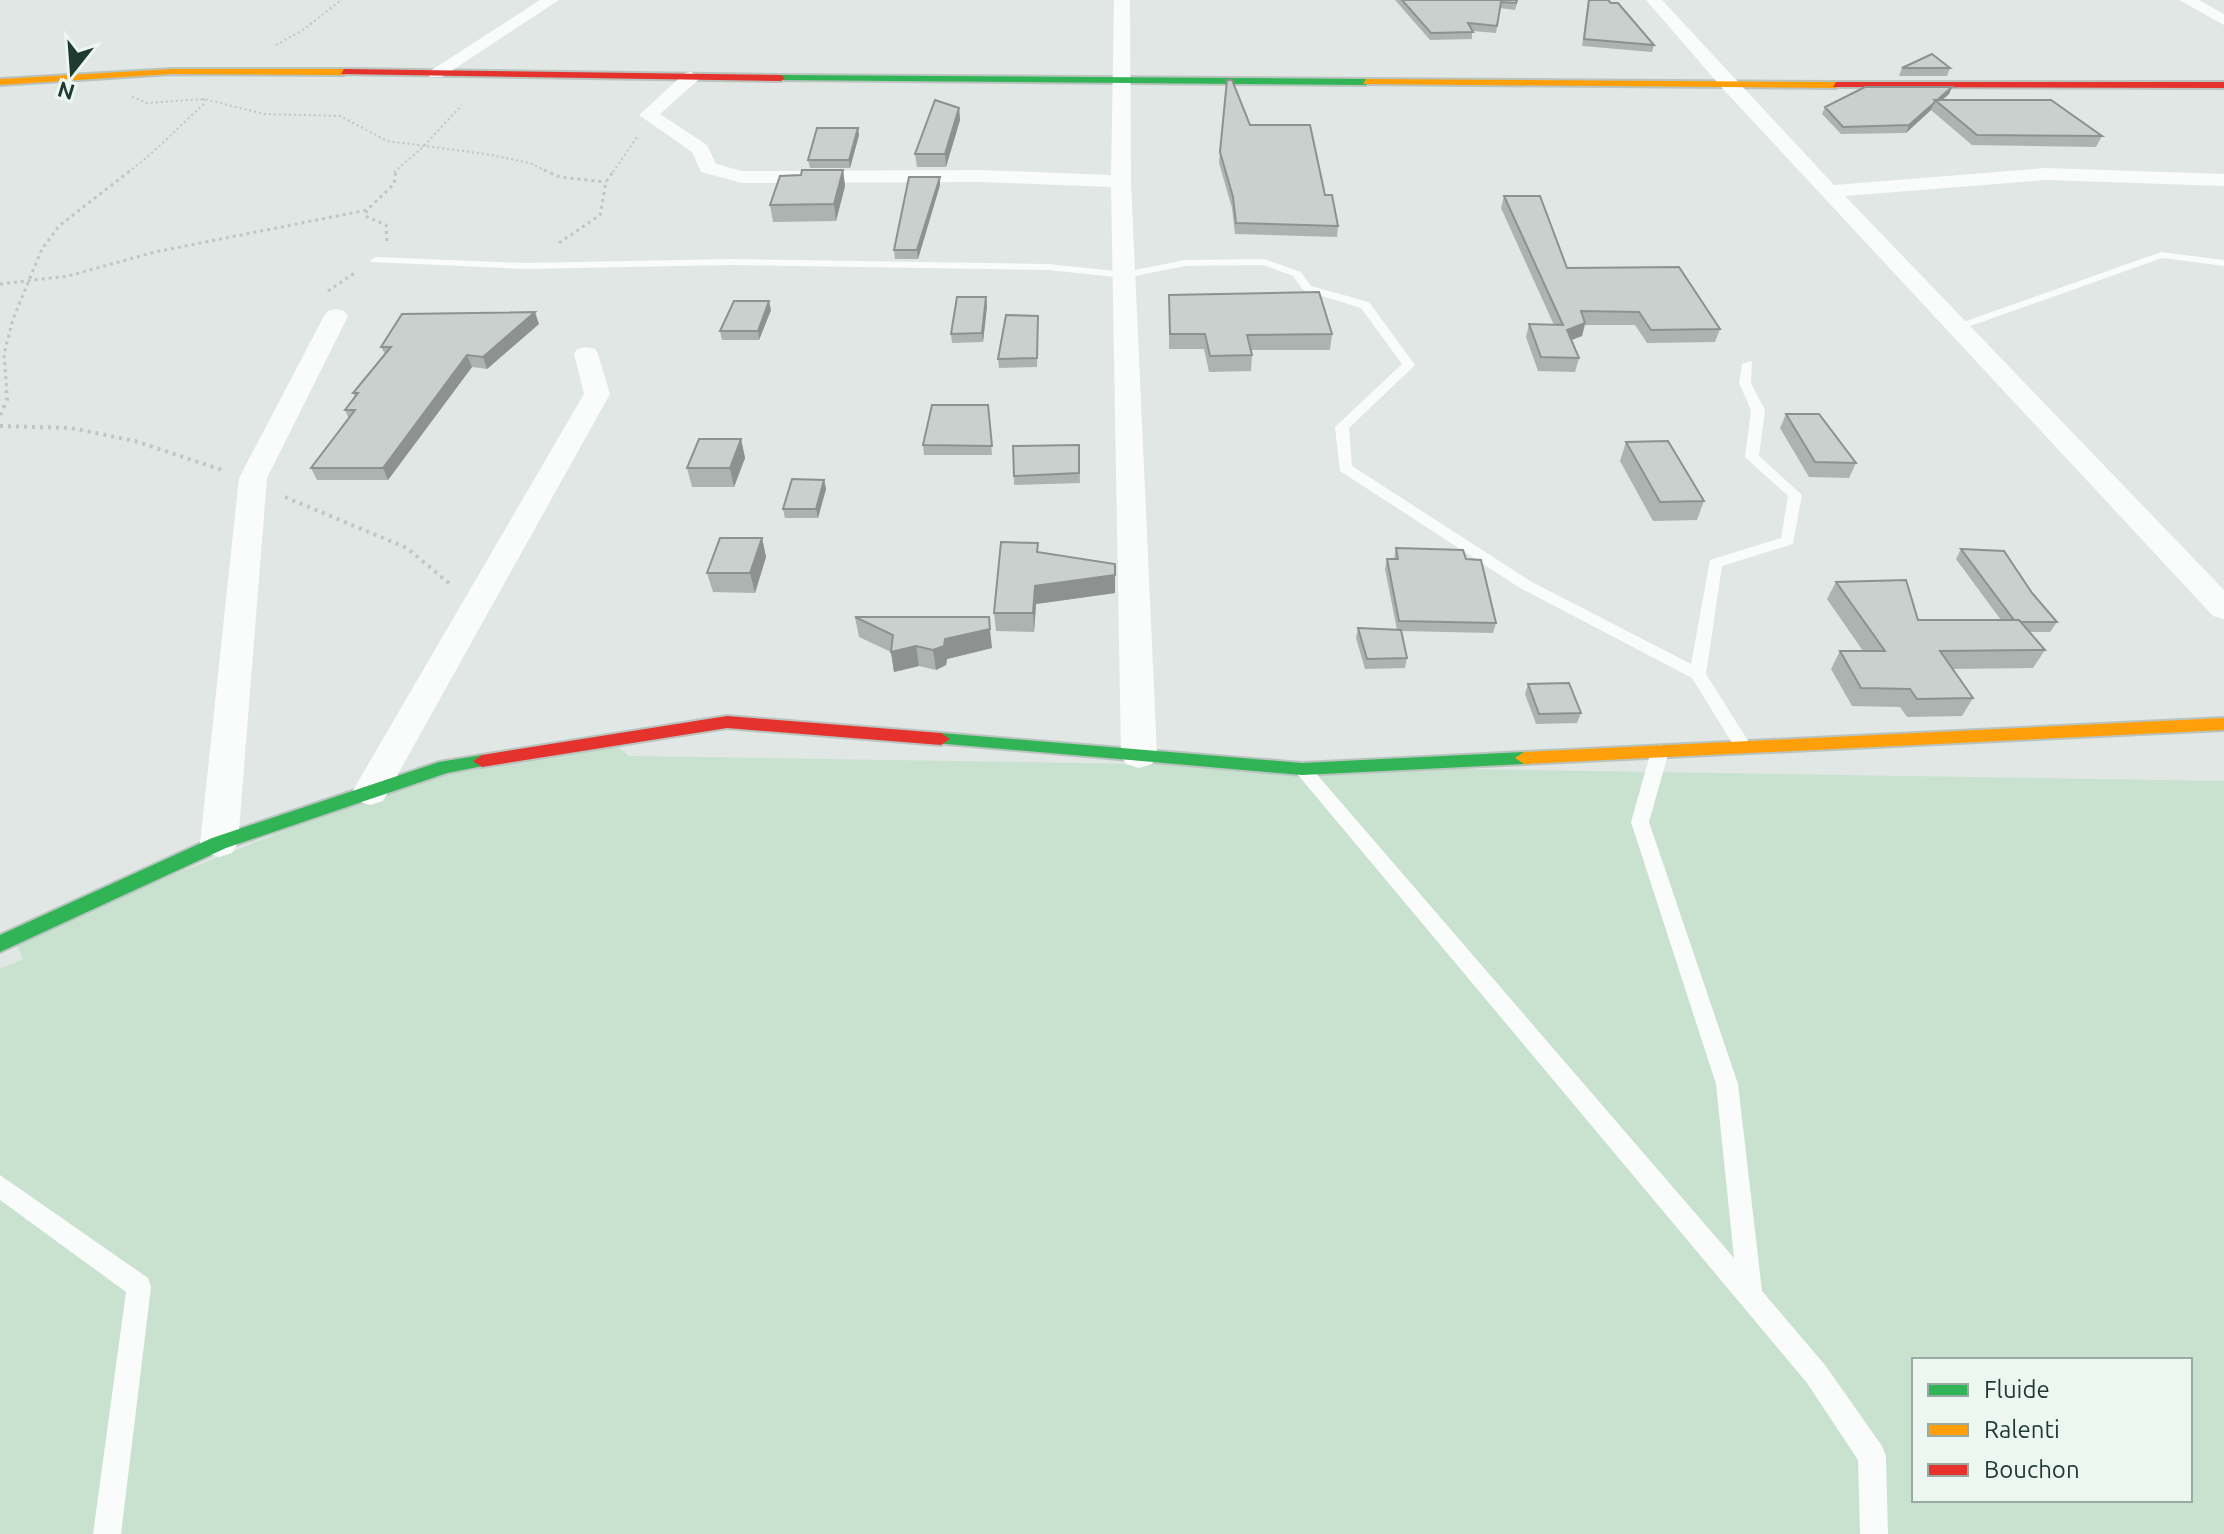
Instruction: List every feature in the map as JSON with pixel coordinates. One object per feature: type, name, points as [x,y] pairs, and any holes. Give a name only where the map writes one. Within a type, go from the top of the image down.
[{"type":"street","points":[[436,73],[551,0]]},
{"type":"street","points":[[1122,0],[1121,181],[1139,755]]},
{"type":"street","points":[[1654,0],[1729,85],[2224,609]]},
{"type":"street","points":[[2187,0],[2224,20]]},
{"type":"street","points":[[0,82],[94,73],[238,69],[691,77],[1729,85],[2224,85]]},
{"type":"street","points":[[691,77],[648,115],[700,149],[708,168],[742,177],[980,176],[1121,181]]},
{"type":"street","points":[[1831,191],[2046,174],[2224,180]]},
{"type":"street","points":[[219,843],[253,478],[336,316]]},
{"type":"street","points":[[370,792],[597,394],[586,354]]},
{"type":"street","points":[[0,944],[219,843],[445,767],[727,722],[1302,769],[2224,724]]},
{"type":"lane","points":[[1958,326],[2161,255],[2224,263]]},
{"type":"lane","points":[[376,260],[524,266],[764,262],[1048,267],[1125,275],[1185,263],[1264,262],[1297,274],[1307,288],[1365,305],[1409,365],[1342,427],[1345,468],[1526,585],[1698,674],[1743,747]]},
{"type":"lane","points":[[1698,674],[1715,563],[1788,541],[1795,495],[1752,457],[1758,410],[1745,383],[1748,364]]},
{"type":"lane","points":[[1660,751],[1640,822],[1727,1084],[1750,1295]]},
{"type":"lane","points":[[1302,769],[1816,1374],[1872,1456],[1874,1534]]},
{"type":"lane","points":[[0,1186],[139,1287],[107,1534]]},
{"type":"path","points":[[0,415],[7,400],[4,354],[13,319],[42,249],[59,226],[95,195],[146,159],[162,140],[203,105],[204,99],[220,81],[303,30],[341,0]]},
{"type":"path","points":[[128,94],[147,103],[204,99],[264,114],[340,116],[380,139],[486,154],[530,163],[560,177],[606,182]]},
{"type":"path","points":[[336,316],[327,303],[326,294],[376,260],[387,242],[386,225],[365,216],[367,210],[394,184],[394,171],[423,147],[462,105]]},
{"type":"path","points":[[524,266],[600,215],[606,182],[627,155],[648,115]]},
{"type":"path","points":[[0,284],[68,276],[155,252],[367,210]]},
{"type":"green space","points":[[610,740],[629,756],[2224,781],[2224,1534],[0,1534],[0,969],[23,959],[14,938],[445,767]]},
{"type":"building","points":[[1402,0],[1517,0],[1516,3],[1501,2],[1497,26],[1468,23],[1473,32],[1431,33]]},
{"type":"building","points":[[1589,0],[1618,3],[1654,45],[1584,39]]},
{"type":"building","points":[[1932,54],[1950,68],[1902,68]]},
{"type":"building","points":[[1227,80],[1232,80],[1250,125],[1310,125],[1325,195],[1332,195],[1338,226],[1236,223],[1233,197],[1220,152]]},
{"type":"building","points":[[1865,87],[1952,87],[1909,125],[1843,127],[1825,107]]},
{"type":"building","points":[[935,100],[959,108],[945,154],[915,154]]},
{"type":"building","points":[[1935,100],[2051,100],[2102,136],[1977,135]]},
{"type":"building","points":[[817,128],[858,128],[849,160],[808,160]]},
{"type":"building","points":[[802,170],[843,170],[834,204],[770,205],[780,176],[801,175]]},
{"type":"building","points":[[909,177],[940,177],[917,250],[894,250]]},
{"type":"building","points":[[1504,196],[1540,196],[1567,268],[1679,267],[1720,329],[1651,330],[1639,312],[1581,311],[1585,323],[1567,330],[1579,358],[1541,357],[1529,324],[1563,325]]},
{"type":"building","points":[[1319,292],[1332,334],[1247,335],[1252,355],[1210,356],[1205,334],[1170,334],[1169,295]]},
{"type":"building","points":[[957,297],[986,297],[982,333],[951,334]]},
{"type":"building","points":[[734,301],[769,301],[758,331],[720,331]]},
{"type":"building","points":[[535,312],[483,357],[467,355],[383,468],[311,468],[355,410],[345,410],[358,393],[353,393],[391,347],[381,347],[402,314]]},
{"type":"building","points":[[1006,315],[1038,316],[1037,358],[998,359]]},
{"type":"building","points":[[932,405],[988,405],[992,446],[923,445]]},
{"type":"building","points":[[1786,414],[1819,414],[1856,463],[1815,462]]},
{"type":"building","points":[[699,439],[741,439],[730,468],[687,468]]},
{"type":"building","points":[[1668,441],[1704,501],[1660,502],[1626,442]]},
{"type":"building","points":[[1079,445],[1079,473],[1014,476],[1013,446]]},
{"type":"building","points":[[792,479],[824,480],[816,509],[783,509]]},
{"type":"building","points":[[720,538],[762,538],[750,573],[707,573]]},
{"type":"building","points":[[1001,542],[1038,543],[1037,552],[1115,564],[1115,575],[1035,586],[1033,613],[994,613]]},
{"type":"building","points":[[1396,548],[1463,550],[1466,559],[1481,560],[1496,623],[1399,621],[1387,559],[1398,559]]},
{"type":"building","points":[[1961,549],[2004,551],[2032,593],[2057,622],[2014,620]]},
{"type":"building","points":[[1906,580],[1918,620],[2019,620],[2045,650],[1940,651],[1973,698],[1917,699],[1910,689],[1861,688],[1840,651],[1885,651],[1836,582]]},
{"type":"building","points":[[855,617],[989,617],[990,629],[945,639],[944,646],[933,650],[916,646],[891,652],[893,635]]},
{"type":"building","points":[[1358,628],[1401,630],[1407,658],[1367,659]]},
{"type":"building","points":[[1569,683],[1581,713],[1539,714],[1528,684]]},
{"type":"traffic: fast","points":[[781,78],[1366,82]]},
{"type":"traffic: fast","points":[[941,739],[1302,769],[1524,758]]},
{"type":"traffic: fast","points":[[0,944],[219,843],[445,767],[482,761]]},
{"type":"traffic: slow","points":[[0,82],[172,72],[344,72]]},
{"type":"traffic: slow","points":[[1366,82],[1836,85]]},
{"type":"traffic: slow","points":[[1524,758],[2224,724]]},
{"type":"traffic: jam","points":[[344,72],[781,78]]},
{"type":"traffic: jam","points":[[1836,85],[2224,85]]},
{"type":"traffic: jam","points":[[482,761],[727,722],[941,739]]}]
